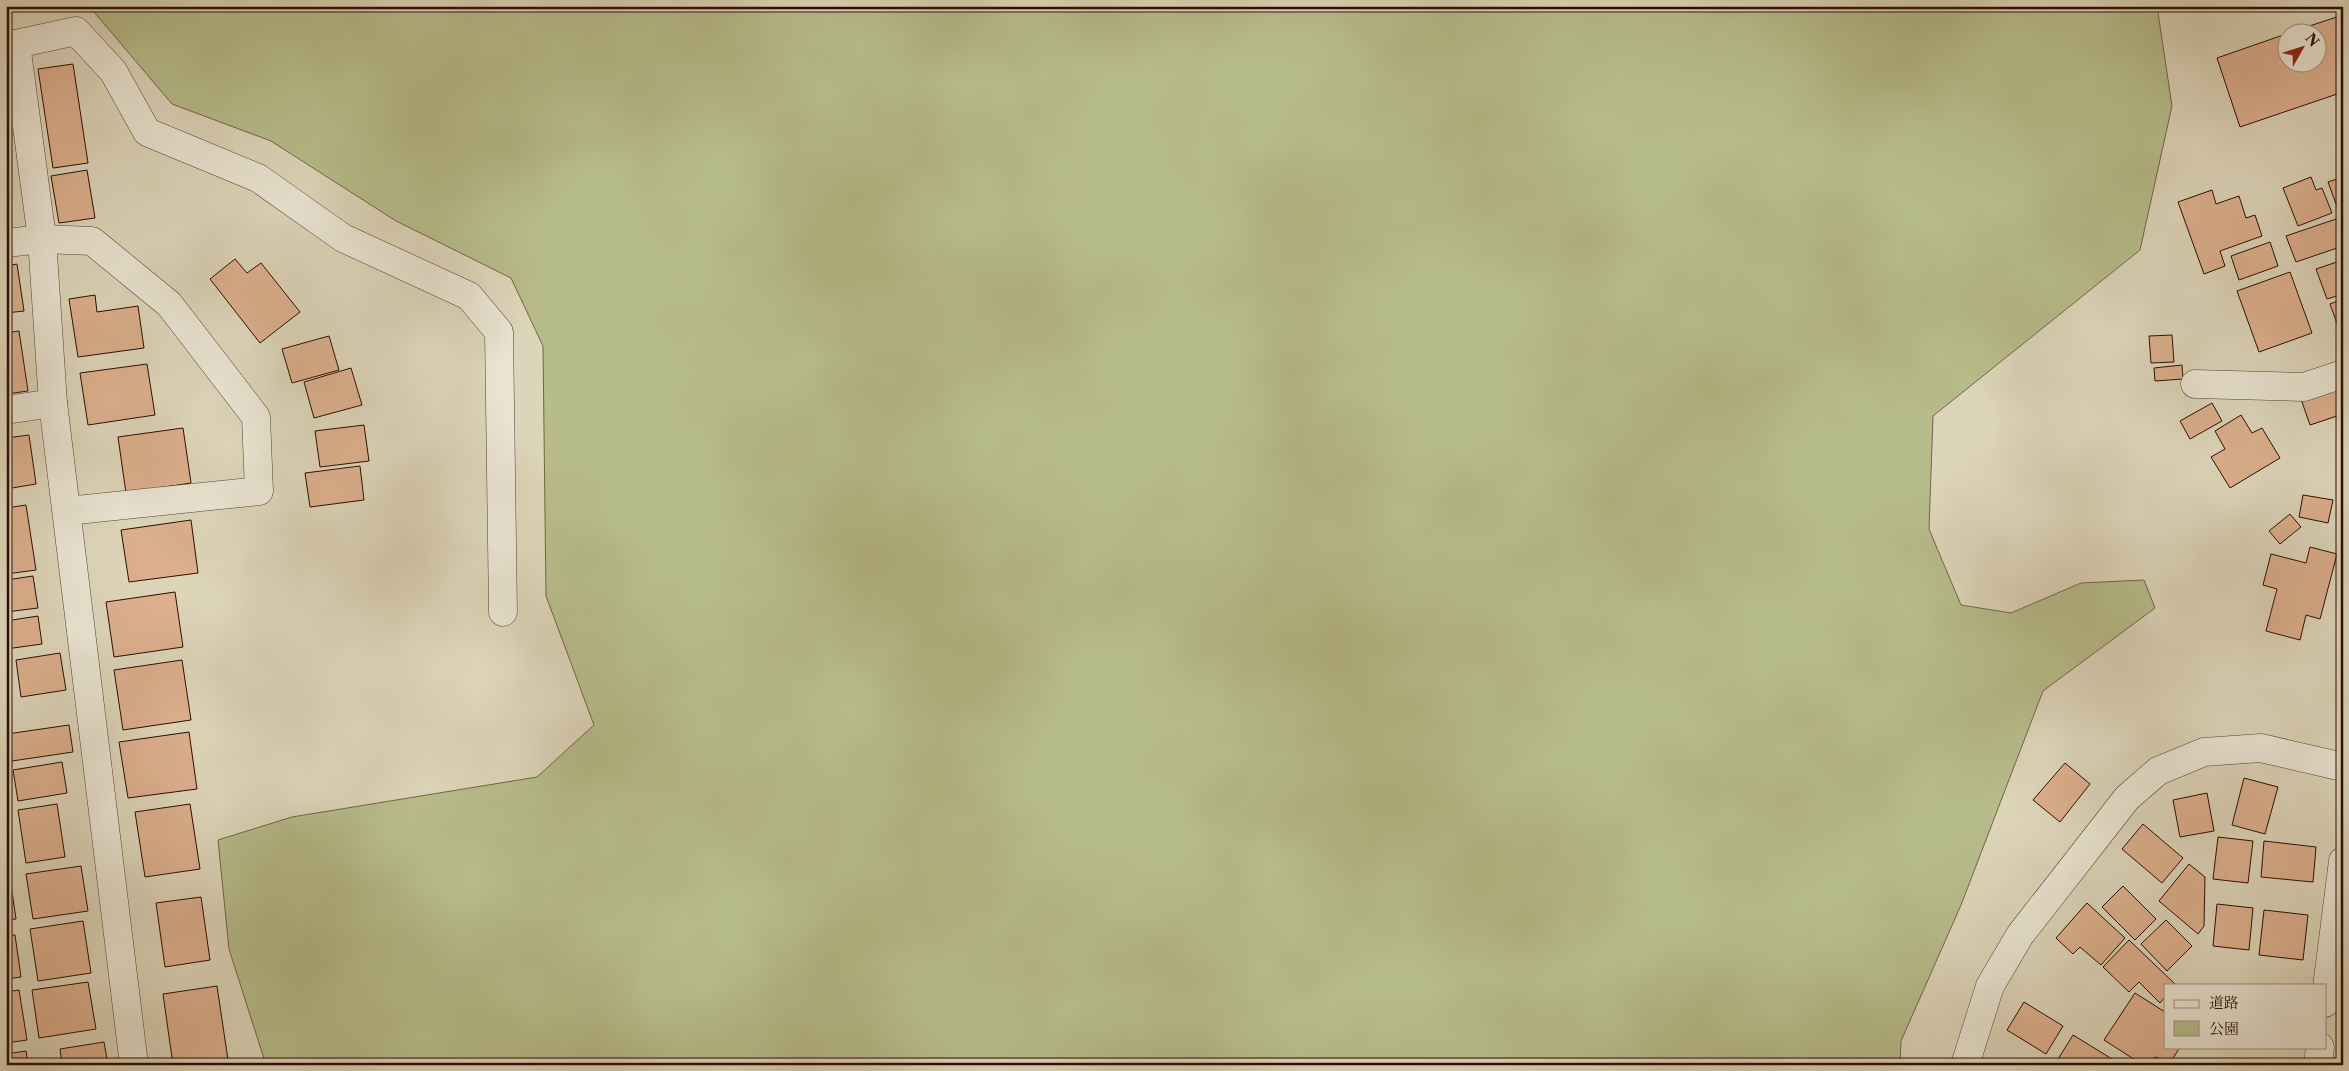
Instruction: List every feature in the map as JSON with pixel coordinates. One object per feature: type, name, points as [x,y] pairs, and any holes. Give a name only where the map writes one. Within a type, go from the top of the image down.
[{"type":"street","points":[[134,1065],[54,403],[42,239],[11,44],[76,31],[113,71],[147,132],[258,178],[343,238],[468,296],[498,332],[503,612]]},
{"type":"street","points":[[6,244],[42,239],[92,241],[169,304],[256,417],[259,491],[67,512]]},
{"type":"street","points":[[2196,384],[2304,387],[2343,374]]},
{"type":"street","points":[[6,410],[54,403]]},
{"type":"street","points":[[1965,1065],[1990,986],[2020,935],[2127,798],[2158,771],[2204,752],[2261,748],[2343,767]]},
{"type":"street","points":[[2326,995],[2343,861]]},
{"type":"street","points":[[2318,1065],[2320,1048]]},
{"type":"green space","points":[[89,6],[2157,6],[2172,106],[2140,250],[1933,416],[1929,529],[1961,605],[2011,613],[2081,583],[2144,580],[2155,608],[2043,691],[1961,905],[1901,1041],[1900,1065],[266,1065],[229,949],[218,840],[292,817],[537,777],[594,725],[546,596],[543,346],[511,278],[396,221],[271,141],[172,104]]},
{"type":"building","points":[[2343,15],[2343,92],[2240,127],[2217,58],[2276,37],[2276,72],[2326,72],[2326,22],[2322,22]]},
{"type":"building","points":[[73,64],[88,163],[53,168],[38,69]]},
{"type":"building","points":[[87,170],[95,218],[59,223],[51,176]]},
{"type":"building","points":[[2311,177],[2316,190],[2322,188],[2332,213],[2298,226],[2283,188]]},
{"type":"building","points":[[2343,177],[2343,210],[2339,212],[2328,182]]},
{"type":"building","points":[[2212,190],[2216,204],[2239,196],[2246,218],[2255,215],[2262,236],[2220,251],[2225,266],[2204,274],[2178,202]]},
{"type":"building","points":[[2342,217],[2343,246],[2296,262],[2286,236]]},
{"type":"building","points":[[2270,242],[2278,266],[2239,280],[2231,256]]},
{"type":"building","points":[[235,259],[247,273],[261,263],[300,312],[260,343],[210,279]]},
{"type":"building","points":[[2343,260],[2343,294],[2327,299],[2316,269]]},
{"type":"building","points":[[17,264],[24,311],[6,313],[6,266]]},
{"type":"building","points":[[2290,272],[2312,333],[2259,352],[2237,291]]},
{"type":"building","points":[[95,295],[97,312],[138,306],[144,348],[78,357],[69,299]]},
{"type":"building","points":[[2343,299],[2343,340],[2330,304]]},
{"type":"building","points":[[19,331],[28,391],[6,394],[6,333]]},
{"type":"building","points":[[2172,335],[2174,362],[2151,363],[2149,336]]},
{"type":"building","points":[[329,336],[339,370],[292,383],[282,349]]},
{"type":"building","points":[[147,364],[155,415],[88,425],[80,373]]},
{"type":"building","points":[[2182,365],[2183,379],[2155,381],[2154,368]]},
{"type":"building","points":[[351,368],[362,405],[314,418],[304,382]]},
{"type":"building","points":[[2339,386],[2343,399],[2343,414],[2310,425],[2301,399]]},
{"type":"building","points":[[2212,403],[2222,421],[2190,439],[2180,421]]},
{"type":"building","points":[[2241,415],[2252,433],[2262,428],[2280,458],[2230,488],[2211,457],[2225,449],[2215,431]]},
{"type":"building","points":[[364,425],[369,461],[320,467],[315,431]]},
{"type":"building","points":[[183,428],[191,483],[126,493],[118,437]]},
{"type":"building","points":[[29,435],[36,484],[6,489],[6,438]]},
{"type":"building","points":[[2341,438],[2343,438],[2343,470],[2337,469]]},
{"type":"building","points":[[360,466],[364,500],[310,507],[305,473]]},
{"type":"building","points":[[2303,495],[2333,500],[2328,523],[2299,517]]},
{"type":"building","points":[[26,505],[36,570],[6,574],[6,508]]},
{"type":"building","points":[[2290,514],[2301,527],[2280,544],[2269,531]]},
{"type":"building","points":[[191,520],[198,573],[129,582],[121,530]]},
{"type":"building","points":[[2310,547],[2337,554],[2320,619],[2306,615],[2300,640],[2266,631],[2277,589],[2263,585],[2271,554],[2306,563]]},
{"type":"building","points":[[33,576],[38,608],[6,612],[6,580]]},
{"type":"building","points":[[175,592],[183,647],[114,657],[106,602]]},
{"type":"building","points":[[38,616],[42,644],[6,649],[6,621]]},
{"type":"building","points":[[60,653],[66,690],[21,697],[16,660]]},
{"type":"building","points":[[182,660],[191,720],[123,730],[114,670]]},
{"type":"building","points":[[69,725],[73,752],[12,761],[7,734]]},
{"type":"building","points":[[189,732],[197,789],[128,798],[119,742]]},
{"type":"building","points":[[62,762],[67,793],[18,801],[13,770]]},
{"type":"building","points":[[2065,763],[2090,784],[2060,822],[2033,800]]},
{"type":"building","points":[[2244,778],[2278,787],[2265,834],[2232,825]]},
{"type":"building","points":[[2207,793],[2214,831],[2180,837],[2173,800]]},
{"type":"building","points":[[57,804],[65,857],[26,863],[18,810]]},
{"type":"building","points":[[190,804],[200,869],[145,877],[135,812]]},
{"type":"building","points":[[2143,824],[2183,858],[2162,883],[2122,849]]},
{"type":"building","points":[[2218,837],[2253,841],[2248,883],[2213,879]]},
{"type":"building","points":[[2264,841],[2316,847],[2313,882],[2261,877]]},
{"type":"building","points":[[2189,864],[2205,877],[2204,926],[2198,934],[2159,901]]},
{"type":"building","points":[[81,866],[88,911],[33,919],[26,874]]},
{"type":"building","points":[[6,871],[9,871],[16,919],[6,920]]},
{"type":"building","points":[[2123,886],[2156,919],[2135,940],[2102,907]]},
{"type":"building","points":[[201,897],[210,960],[165,967],[156,903]]},
{"type":"building","points":[[2087,903],[2125,938],[2101,965],[2080,947],[2073,954],[2056,938]]},
{"type":"building","points":[[2217,904],[2253,908],[2249,950],[2213,946]]},
{"type":"building","points":[[2264,910],[2308,915],[2303,960],[2259,955]]},
{"type":"building","points":[[2166,920],[2192,946],[2167,971],[2141,944]]},
{"type":"building","points":[[83,921],[91,973],[38,981],[30,929]]},
{"type":"building","points":[[15,935],[21,977],[6,979],[6,936]]},
{"type":"building","points":[[2129,940],[2175,984],[2164,984],[2164,998],[2160,1003],[2139,982],[2129,992],[2103,967]]},
{"type":"building","points":[[88,982],[96,1029],[39,1038],[32,990]]},
{"type":"building","points":[[217,986],[228,1060],[194,1065],[173,1065],[163,994]]},
{"type":"building","points":[[19,990],[27,1040],[6,1043],[6,992]]},
{"type":"building","points":[[2135,993],[2164,1011],[2164,1048],[2179,1048],[2169,1065],[2155,1057],[2150,1065],[2143,1065],[2104,1040]]},
{"type":"building","points":[[2024,1002],[2063,1026],[2046,1054],[2007,1030]]},
{"type":"building","points":[[2073,1035],[2112,1059],[2108,1065],[2055,1064]]},
{"type":"building","points":[[104,1042],[108,1065],[62,1065],[60,1049]]},
{"type":"building","points":[[26,1051],[28,1065],[6,1065],[6,1054]]}]
